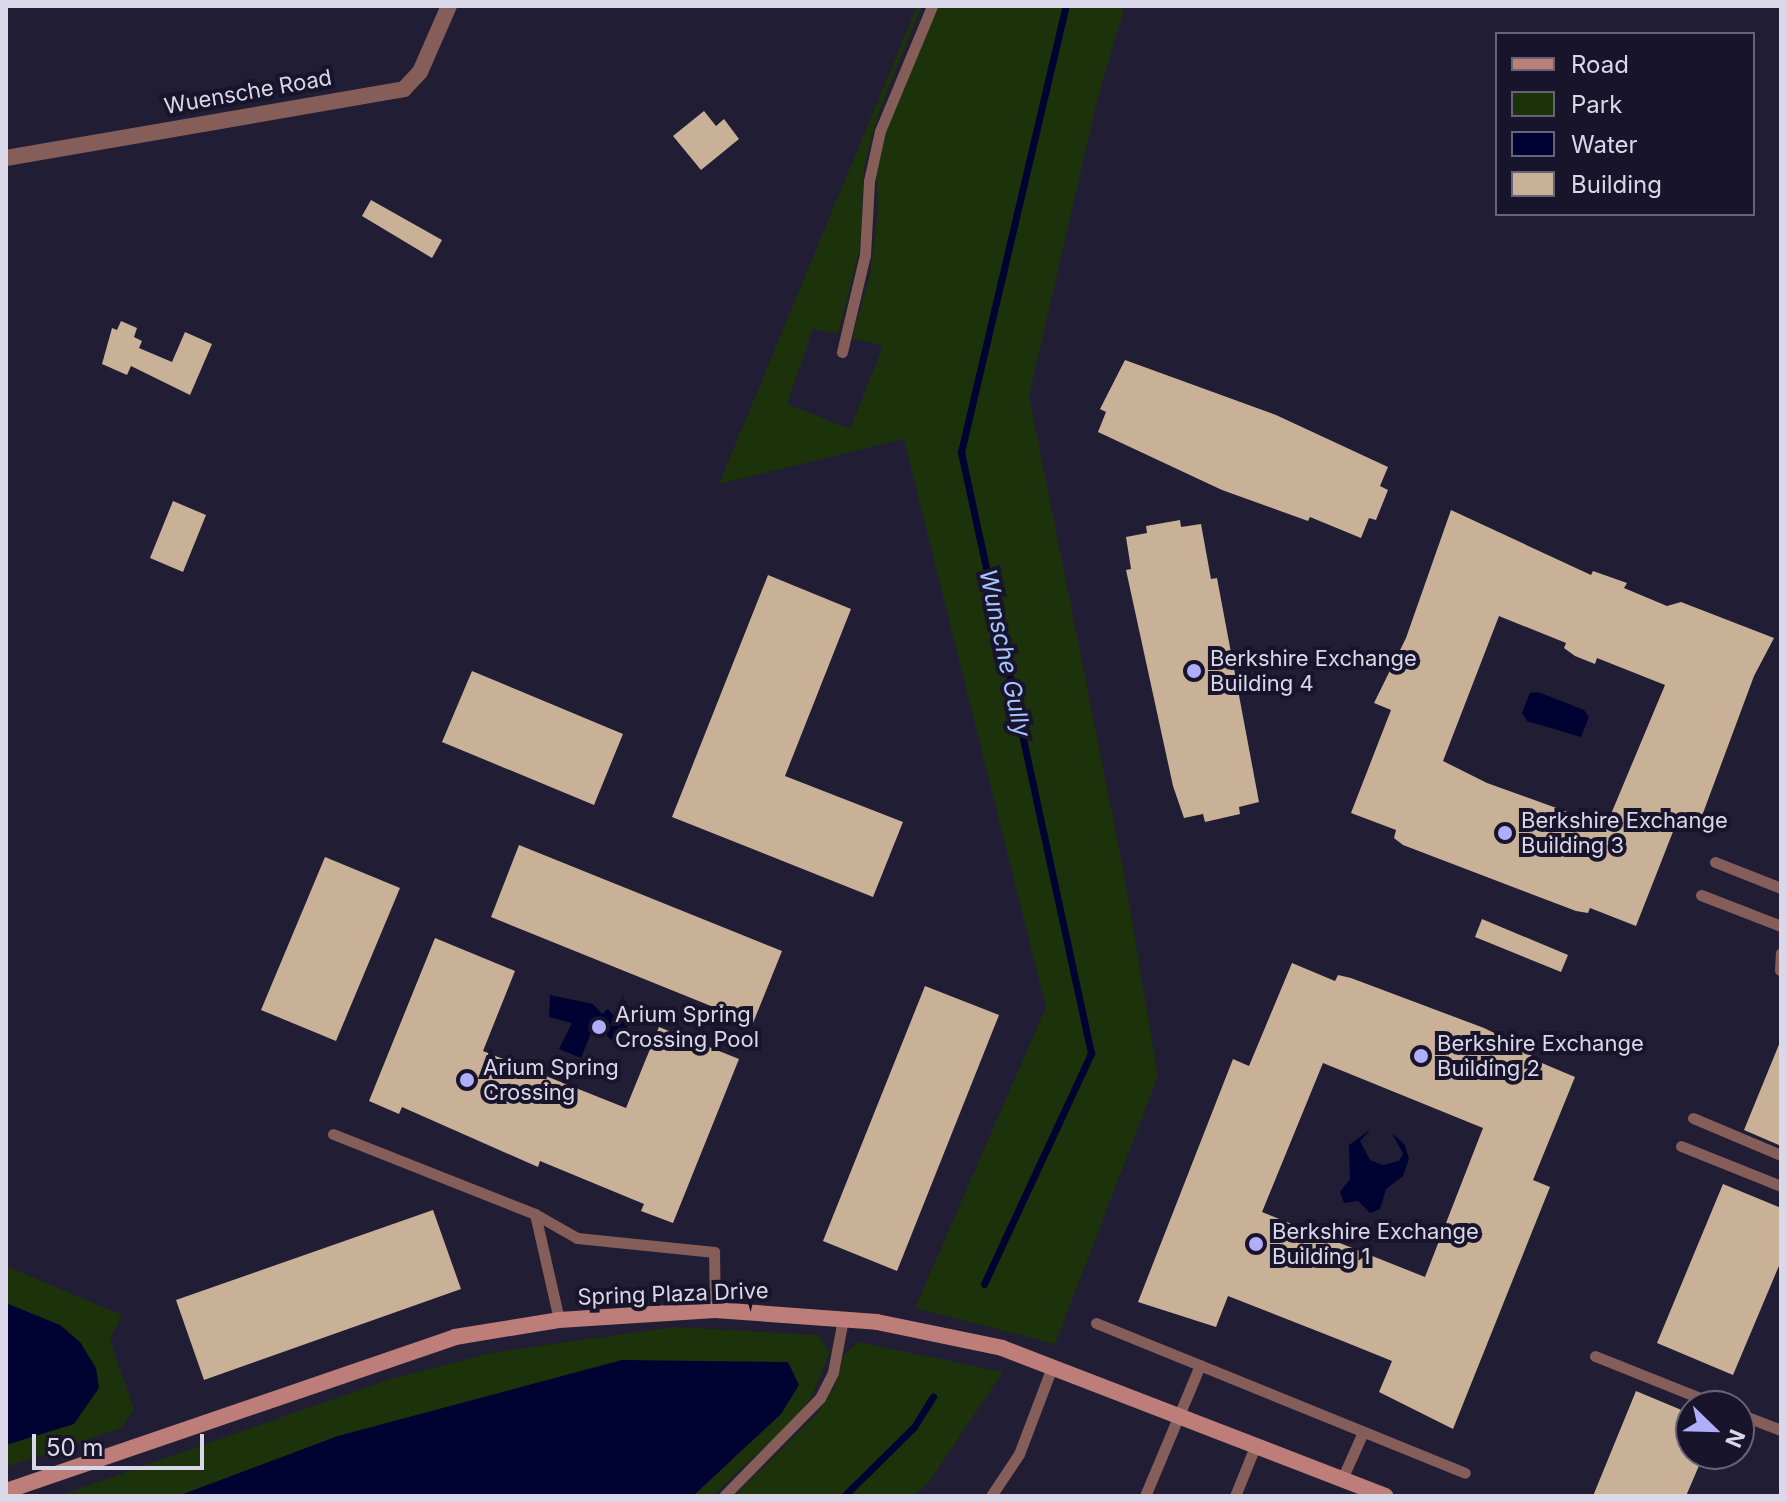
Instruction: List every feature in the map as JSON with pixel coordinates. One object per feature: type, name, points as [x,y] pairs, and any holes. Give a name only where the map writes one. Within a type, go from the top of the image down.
[{"type":"street","name":"Wuensche Road","points":[[6,158],[404,89],[420,72],[449,6]]},
{"type":"street","name":"Spring Plaza Drive","points":[[6,1491],[455,1337],[559,1320],[715,1310],[843,1319],[1002,1348],[1385,1496]]},
{"type":"lane","points":[[842,352],[865,255],[869,181],[880,131],[932,6]]},
{"type":"lane","points":[[1715,862],[1781,888]]},
{"type":"lane","points":[[1701,895],[1781,926]]},
{"type":"lane","points":[[1780,970],[1781,953]]},
{"type":"lane","points":[[1693,1118],[1781,1155]]},
{"type":"lane","points":[[333,1134],[535,1214],[577,1238],[714,1252],[715,1310]]},
{"type":"lane","points":[[1681,1146],[1781,1186]]},
{"type":"lane","points":[[535,1214],[559,1320]]},
{"type":"lane","points":[[724,1496],[820,1398],[833,1372],[843,1319]]},
{"type":"lane","points":[[1096,1323],[1465,1473]]},
{"type":"lane","points":[[1595,1356],[1680,1390]]},
{"type":"lane","points":[[1145,1496],[1200,1365]]},
{"type":"lane","points":[[991,1496],[1019,1454],[1052,1367]]},
{"type":"lane","points":[[1755,1420],[1781,1430]]},
{"type":"lane","points":[[1342,1479],[1363,1432]]},
{"type":"lane","points":[[1235,1496],[1256,1444]]},
{"type":"green space","points":[[917,6],[922,6],[879,112],[864,167],[860,249],[838,334],[813,329],[787,404],[850,429],[883,346],[852,338],[870,274],[878,209],[876,174],[887,130],[938,6],[1125,6],[1098,97],[1029,396],[1125,878],[1158,1076],[1055,1344],[915,1308],[1046,1007],[904,439],[719,484]]},
{"type":"green space","points":[[6,1266],[122,1315],[110,1340],[134,1409],[122,1428],[6,1467]]},
{"type":"green space","points":[[674,1327],[818,1335],[830,1353],[811,1398],[795,1418],[713,1496],[58,1496],[390,1379],[495,1352]]},
{"type":"green space","points":[[858,1342],[1003,1372],[931,1479],[913,1496],[734,1496],[817,1414],[836,1384],[843,1356]]},
{"type":"water","points":[[1538,692],[1584,710],[1589,717],[1581,737],[1527,721],[1522,713],[1530,693]]},
{"type":"water","name":"Arium Spring Crossing Pool","points":[[550,995],[593,1004],[602,1014],[608,1009],[614,1016],[618,1013],[629,1025],[611,1040],[603,1031],[597,1036],[592,1031],[581,1058],[559,1049],[572,1023],[549,1017]]},
{"type":"water","points":[[1371,1129],[1360,1141],[1370,1160],[1383,1165],[1399,1161],[1403,1154],[1392,1133],[1405,1145],[1409,1159],[1403,1176],[1386,1189],[1380,1209],[1370,1213],[1358,1201],[1344,1203],[1340,1192],[1350,1179],[1349,1145]]},
{"type":"water","points":[[6,1303],[60,1325],[80,1342],[96,1368],[99,1388],[74,1424],[6,1445]]},
{"type":"water","points":[[622,1360],[788,1362],[799,1385],[781,1414],[693,1496],[178,1496],[338,1436]]},
{"type":"building","points":[[704,111],[716,126],[724,119],[739,139],[701,170],[673,136]]},
{"type":"building","points":[[371,200],[442,240],[432,258],[362,216]]},
{"type":"building","points":[[121,321],[137,328],[134,337],[142,341],[139,348],[172,362],[185,332],[212,344],[190,395],[131,366],[127,375],[102,364],[112,328],[117,330]]},
{"type":"building","points":[[1125,360],[1276,415],[1388,467],[1380,486],[1388,490],[1376,520],[1369,518],[1361,538],[1310,517],[1308,521],[1222,490],[1098,432],[1106,412],[1100,409]]},
{"type":"building","points":[[173,501],[206,515],[183,572],[150,558]]},
{"type":"building","points":[[1451,510],[1591,575],[1593,571],[1627,583],[1624,588],[1667,606],[1681,602],[1774,638],[1754,676],[1696,832],[1676,824],[1636,926],[1590,908],[1588,913],[1576,911],[1403,845],[1394,838],[1396,830],[1351,813],[1391,710],[1374,703],[1406,638]],"holes":[[[1499,616],[1566,643],[1564,648],[1575,656],[1595,664],[1597,658],[1665,685],[1606,826],[1487,783],[1443,761]]]},
{"type":"building","name":"Berkshire Exchange Building 4","points":[[1180,520],[1181,527],[1201,524],[1211,579],[1217,578],[1259,802],[1239,807],[1240,814],[1205,822],[1203,814],[1184,818],[1173,786],[1126,570],[1131,569],[1126,537],[1147,533],[1146,526]]},
{"type":"building","points":[[768,575],[851,609],[785,776],[903,822],[873,897],[672,817]]},
{"type":"building","points":[[472,671],[623,734],[594,805],[442,742]]},
{"type":"building","points":[[519,845],[782,951],[753,1023],[491,917]]},
{"type":"building","points":[[325,857],[400,888],[336,1041],[261,1010]]},
{"type":"building","points":[[1482,919],[1568,955],[1561,972],[1475,937]]},
{"type":"building","name":"Arium Spring Crossing","points":[[435,938],[515,971],[483,1051],[626,1108],[659,1027],[739,1059],[673,1223],[641,1211],[644,1204],[540,1161],[538,1167],[402,1107],[399,1114],[369,1101]]},
{"type":"building","name":"Berkshire Exchange Building 1","points":[[1292,963],[1335,981],[1338,975],[1351,978],[1484,1028],[1532,1053],[1530,1058],[1575,1077],[1533,1180],[1550,1187],[1453,1429],[1379,1392],[1392,1361],[1345,1342],[1228,1296],[1216,1327],[1138,1302],[1233,1059],[1249,1066]],"holes":[[[1323,1063],[1483,1128],[1425,1277],[1262,1212]]]},
{"type":"building","points":[[925,986],[999,1015],[897,1271],[823,1241]]},
{"type":"building","points":[[1781,1042],[1781,1146],[1744,1130]]},
{"type":"building","points":[[1723,1184],[1781,1208],[1781,1261],[1733,1375],[1657,1343]]},
{"type":"building","points":[[433,1210],[461,1289],[204,1380],[176,1300]]},
{"type":"building","points":[[1636,1391],[1675,1407],[1675,1470],[1697,1470],[1686,1496],[1593,1496]]},
{"type":"waterway","name":"Wunsche Gully","points":[[984,1284],[1091,1053],[961,452],[1066,6]]},
{"type":"waterway","name":"Wunsche Gully","points":[[844,1496],[914,1427],[933,1397]]},
{"type":"place","name":"Berkshire Exchange Building 4","points":[[1194,671]]},
{"type":"place","name":"Berkshire Exchange Building 3","points":[[1505,833]]},
{"type":"place","name":"Arium Spring Crossing Pool","points":[[599,1027]]},
{"type":"place","name":"Berkshire Exchange Building 2","points":[[1421,1056]]},
{"type":"place","name":"Arium Spring Crossing","points":[[467,1080]]},
{"type":"place","name":"Berkshire Exchange Building 1","points":[[1256,1244]]}]
